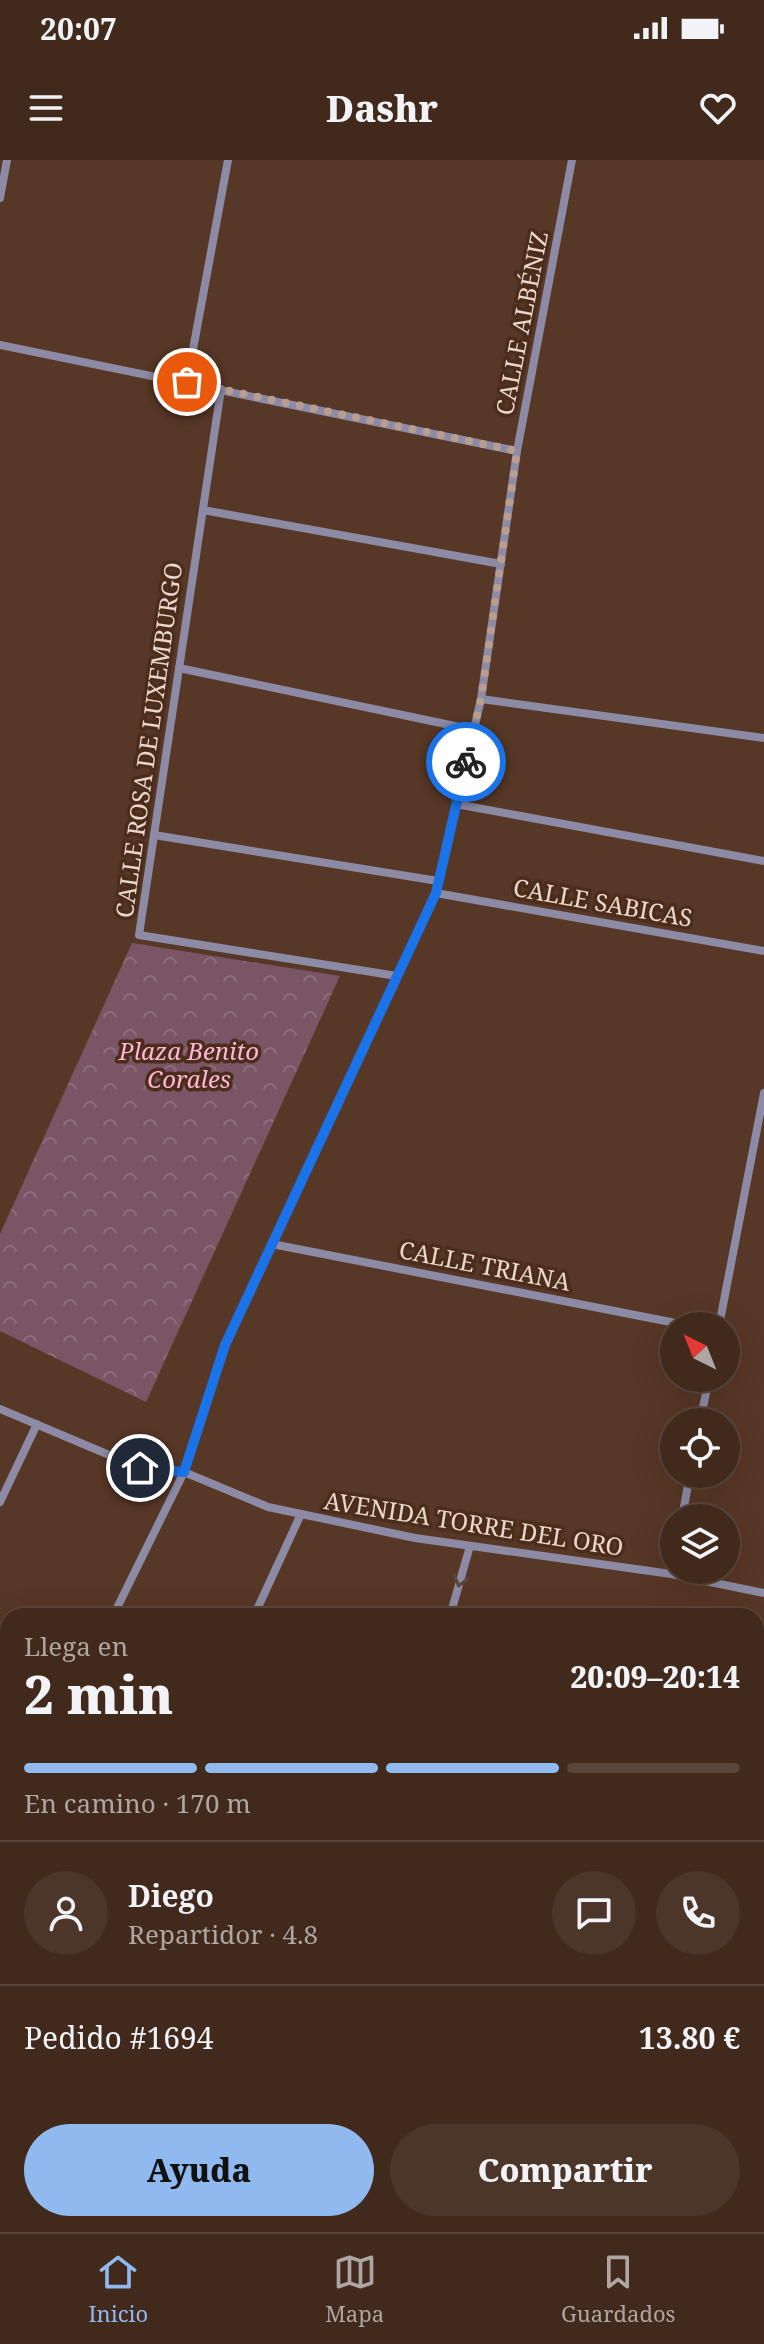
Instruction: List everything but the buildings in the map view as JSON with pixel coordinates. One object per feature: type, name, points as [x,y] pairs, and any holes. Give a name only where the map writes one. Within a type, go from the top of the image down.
[{"type":"street","points":[[0,198],[7,160]]},
{"type":"street","points":[[187,382],[228,160]]},
{"type":"street","name":"CALLE ALBÉNIZ","points":[[117,1608],[184,1472],[225,1345],[436,893],[481,699],[517,451],[572,160]]},
{"type":"street","points":[[0,345],[517,451]]},
{"type":"street","name":"CALLE ROSA DE LUXEMBURGO","points":[[221,389],[139,935],[397,976]]},
{"type":"street","points":[[203,510],[501,564]]},
{"type":"street","points":[[179,668],[474,730]]},
{"type":"street","points":[[481,699],[764,738]]},
{"type":"street","points":[[456,804],[764,861]]},
{"type":"street","points":[[154,835],[438,881]]},
{"type":"street","name":"CALLE SABICAS","points":[[436,893],[764,951]]},
{"type":"street","points":[[722,1312],[764,1093]]},
{"type":"street","name":"CALLE TRIANA","points":[[272,1244],[660,1320]]},
{"type":"street","name":"AVENIDA TORRE DEL ORO","points":[[0,1409],[140,1468],[184,1472],[268,1507],[415,1538],[660,1572]]},
{"type":"street","points":[[0,1502],[37,1424]]},
{"type":"street","points":[[258,1608],[301,1514]]},
{"type":"street","points":[[452,1608],[470,1546]]},
{"type":"street","name":"AVENIDA TORRE DEL ORO","points":[[720,1584],[764,1593]]},
{"type":"green space","name":"Plaza Benito Corales","points":[[132,943],[340,976],[146,1402],[0,1331],[0,1234]]},
{"type":"way so far","points":[[187,382],[517,451],[481,699],[466,762]]},
{"type":"route","points":[[140,1468],[184,1472],[225,1345],[436,893],[466,762]]}]
